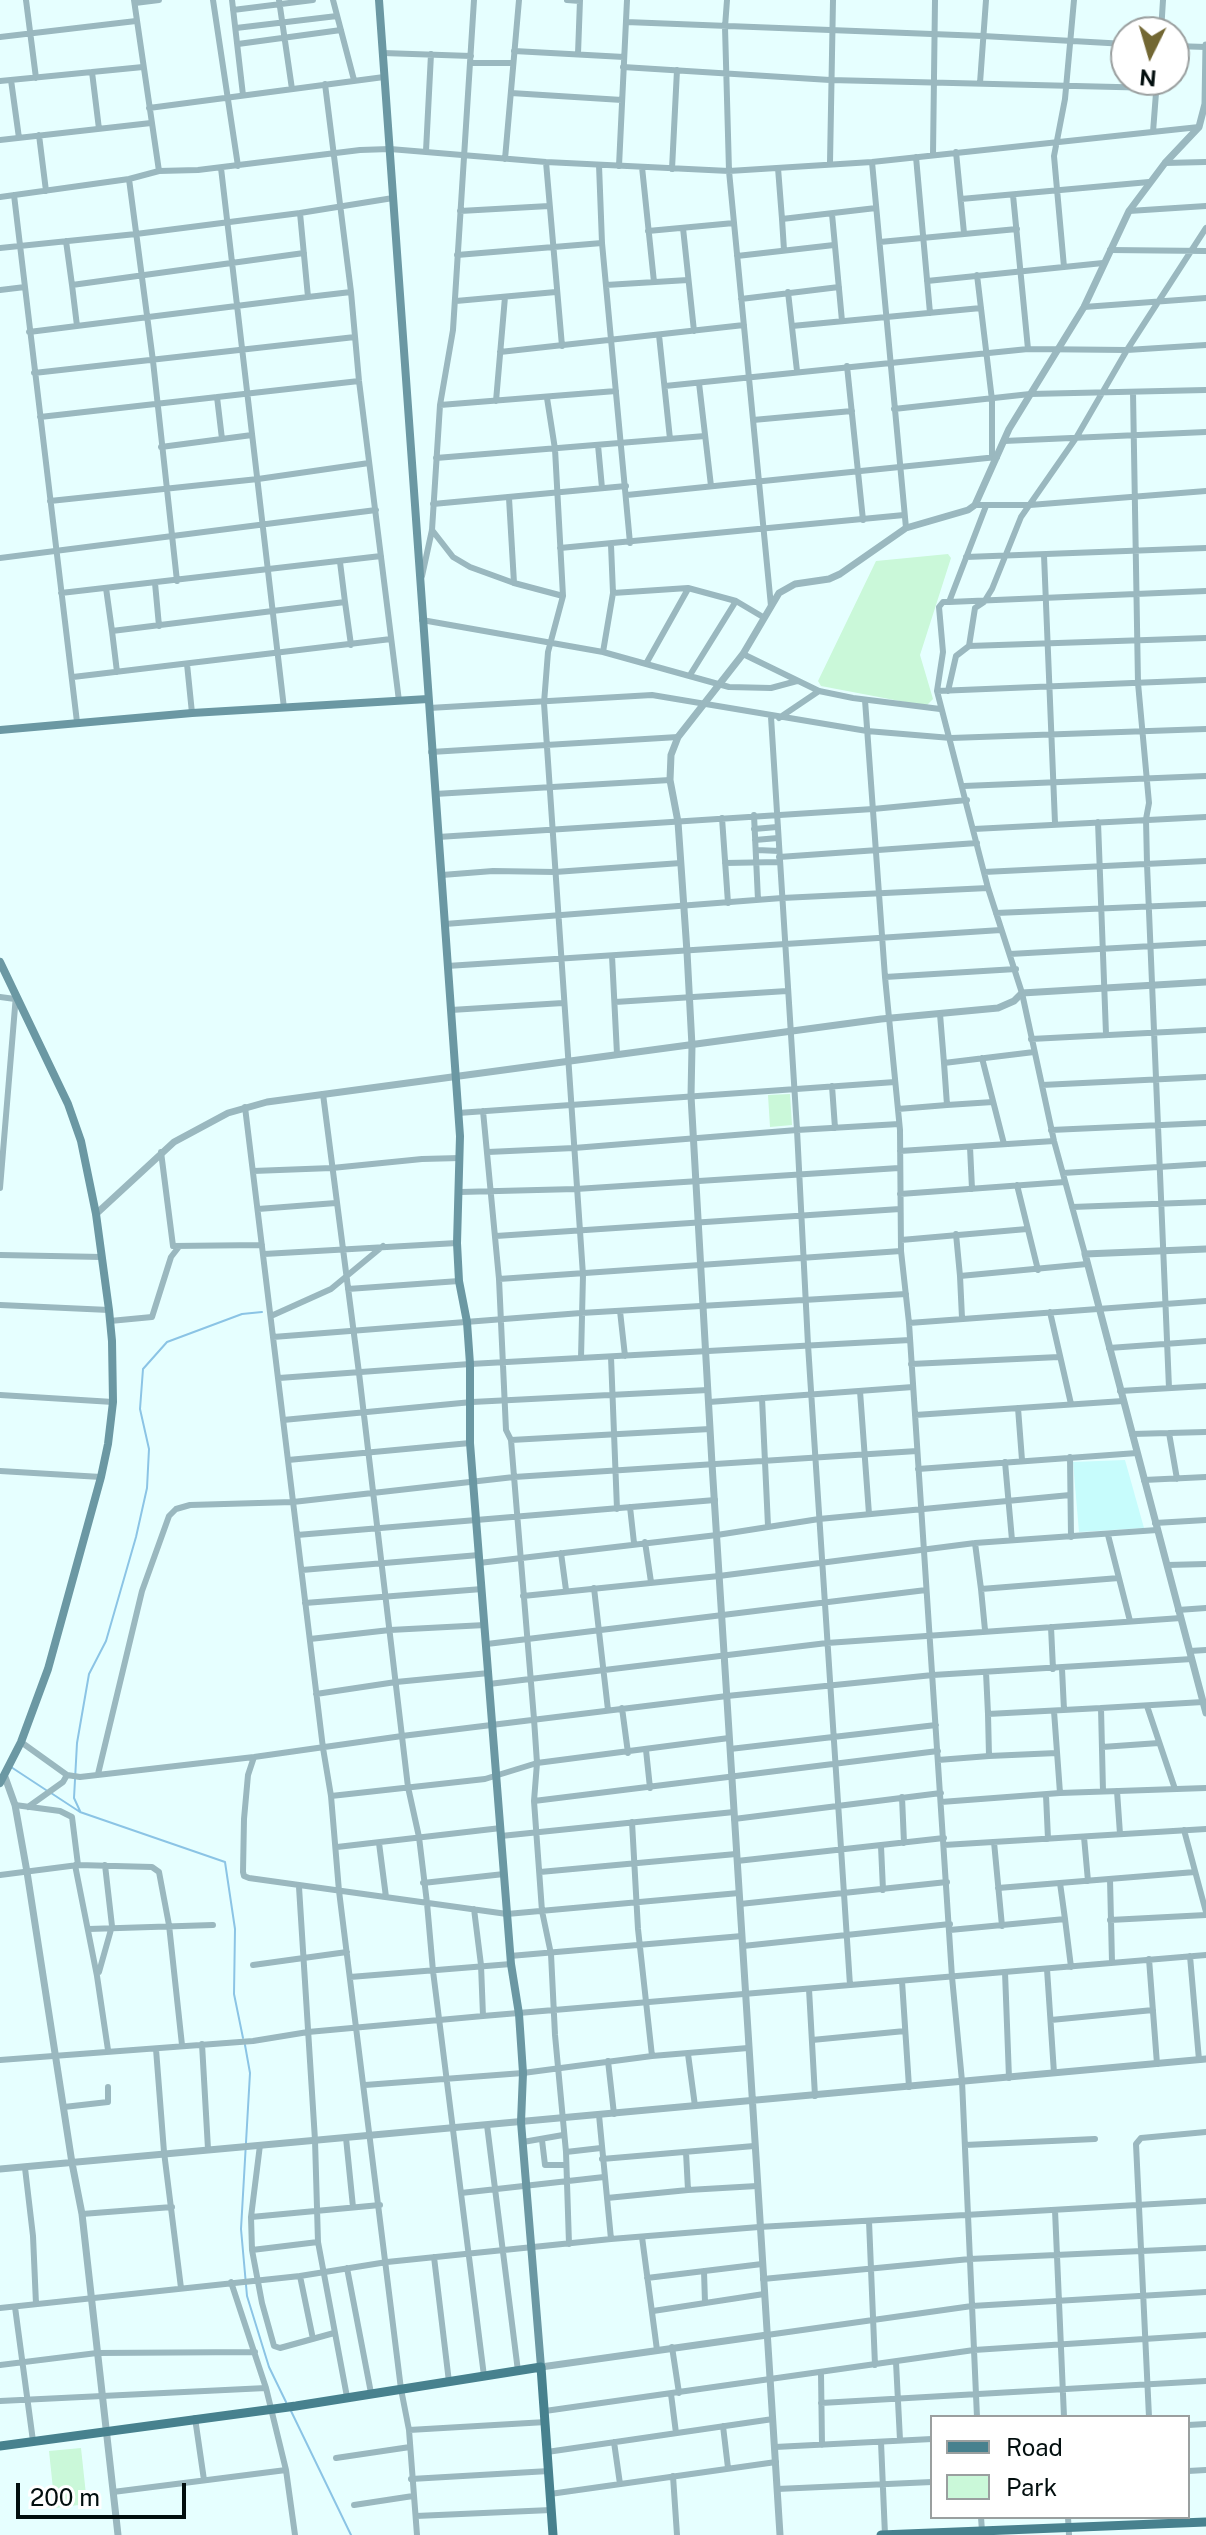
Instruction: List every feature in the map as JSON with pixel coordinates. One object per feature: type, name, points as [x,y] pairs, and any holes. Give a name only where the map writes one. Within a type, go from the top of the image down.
[{"type":"main road","points":[[379,0],[458,1113],[460,1192],[457,1243],[470,1364],[470,1443],[507,1914],[519,2014],[523,2073],[521,2122],[553,2535]]},
{"type":"main road","points":[[0,730],[192,713],[399,701],[428,703]]},
{"type":"main road","points":[[0,962],[68,1104],[81,1141],[96,1214],[109,1310],[113,1402],[101,1477],[48,1669],[4,1778]]},
{"type":"main road","points":[[0,2446],[283,2408],[541,2367]]},
{"type":"main road","points":[[884,2535],[1206,2522]]},
{"type":"street","points":[[26,0],[36,78]]},
{"type":"street","points":[[159,0],[134,2],[159,171]]},
{"type":"street","points":[[213,0],[238,166]]},
{"type":"street","points":[[232,0],[243,95]]},
{"type":"street","points":[[233,10],[313,0]]},
{"type":"street","points":[[333,0],[354,80]]},
{"type":"street","points":[[420,588],[432,530],[440,405],[456,301],[474,0]]},
{"type":"street","points":[[505,159],[519,0]]},
{"type":"street","points":[[567,0],[580,0],[578,54]]},
{"type":"street","points":[[619,166],[627,0]]},
{"type":"street","points":[[727,0],[729,171],[771,606]]},
{"type":"street","points":[[830,163],[833,0]]},
{"type":"street","points":[[933,155],[935,0]]},
{"type":"street","points":[[980,83],[986,0]]},
{"type":"street","points":[[1064,267],[1056,190],[1055,143],[1067,85],[1074,0]]},
{"type":"street","points":[[279,2],[292,89]]},
{"type":"street","points":[[236,28],[337,16]]},
{"type":"street","points":[[0,37],[136,21]]},
{"type":"street","points":[[626,22],[1110,43]]},
{"type":"street","points":[[238,44],[341,30]]},
{"type":"street","points":[[780,2535],[712,1464],[691,1096],[687,952],[678,822],[670,780],[671,755],[678,737],[743,654],[763,617],[786,588],[829,579],[906,528],[968,510],[975,505],[1004,441],[1084,307],[1129,211],[1149,182],[1203,123],[1206,46]]},
{"type":"street","points":[[514,51],[624,57]]},
{"type":"street","points":[[383,53],[431,54],[513,63]]},
{"type":"street","points":[[426,151],[431,54]]},
{"type":"street","points":[[0,81],[143,67]]},
{"type":"street","points":[[623,67],[830,80],[1110,84]]},
{"type":"street","points":[[672,169],[677,70]]},
{"type":"street","points":[[92,72],[99,129]]},
{"type":"street","points":[[149,108],[384,77]]},
{"type":"street","points":[[11,80],[19,138]]},
{"type":"street","points":[[325,84],[399,701]]},
{"type":"street","points":[[511,93],[622,100]]},
{"type":"street","points":[[1153,132],[1156,96]]},
{"type":"street","points":[[0,140],[151,123]]},
{"type":"street","points":[[0,197],[129,179],[159,171],[221,168],[335,152],[390,149],[546,162],[729,171],[872,162],[1153,132],[1203,123]]},
{"type":"street","points":[[39,135],[46,191]]},
{"type":"street","points":[[956,152],[964,233]]},
{"type":"street","points":[[916,157],[930,313]]},
{"type":"street","points":[[546,162],[562,346]]},
{"type":"street","points":[[872,162],[906,528]]},
{"type":"street","points":[[1165,163],[1206,162]]},
{"type":"street","points":[[599,165],[602,243],[630,543]]},
{"type":"street","points":[[642,167],[654,282]]},
{"type":"street","points":[[221,168],[284,708]]},
{"type":"street","points":[[778,168],[784,250]]},
{"type":"street","points":[[129,179],[177,581]]},
{"type":"street","points":[[961,199],[1149,182]]},
{"type":"street","points":[[14,195],[77,722]]},
{"type":"street","points":[[1013,195],[1028,349]]},
{"type":"street","points":[[0,248],[136,234],[393,198]]},
{"type":"street","points":[[460,211],[549,206]]},
{"type":"street","points":[[1129,211],[1206,206]]},
{"type":"street","points":[[782,219],[876,208]]},
{"type":"street","points":[[300,213],[308,297]]},
{"type":"street","points":[[832,214],[842,321]]},
{"type":"street","points":[[648,231],[734,223]]},
{"type":"street","points":[[683,228],[694,331]]},
{"type":"street","points":[[969,646],[975,608],[984,602],[992,589],[1021,517],[1076,438],[1127,350],[1206,228]]},
{"type":"street","points":[[880,242],[1017,229]]},
{"type":"street","points":[[66,241],[77,326]]},
{"type":"street","points":[[457,255],[602,243]]},
{"type":"street","points":[[737,256],[834,245]]},
{"type":"street","points":[[1109,250],[1206,251]]},
{"type":"street","points":[[72,285],[304,253]]},
{"type":"street","points":[[927,281],[1103,263]]},
{"type":"street","points":[[977,275],[992,400],[995,458]]},
{"type":"street","points":[[606,285],[688,280]]},
{"type":"street","points":[[0,290],[25,287]]},
{"type":"street","points":[[741,299],[839,287]]},
{"type":"street","points":[[29,332],[351,292]]},
{"type":"street","points":[[456,301],[556,292]]},
{"type":"street","points":[[788,292],[797,371]]},
{"type":"street","points":[[496,401],[505,297]]},
{"type":"street","points":[[1084,307],[1206,298]]},
{"type":"street","points":[[792,326],[981,308]]},
{"type":"street","points":[[500,352],[744,325]]},
{"type":"street","points":[[659,335],[670,439]]},
{"type":"street","points":[[34,373],[355,337]]},
{"type":"street","points":[[665,386],[1028,349],[1127,350],[1206,345]]},
{"type":"street","points":[[847,366],[863,520]]},
{"type":"street","points":[[40,417],[359,381]]},
{"type":"street","points":[[699,383],[711,486]]},
{"type":"street","points":[[894,409],[1030,394],[1206,390]]},
{"type":"street","points":[[440,405],[616,391]]},
{"type":"street","points":[[1133,392],[1138,683],[1149,803],[1146,819],[1147,864],[1169,1388]]},
{"type":"street","points":[[217,397],[222,439]]},
{"type":"street","points":[[547,398],[555,449],[563,596],[551,642],[544,703],[583,1275],[581,1358]]},
{"type":"street","points":[[753,420],[852,411]]},
{"type":"street","points":[[1004,441],[1206,432]]},
{"type":"street","points":[[161,447],[252,435]]},
{"type":"street","points":[[436,458],[705,436]]},
{"type":"street","points":[[598,445],[602,488]]},
{"type":"street","points":[[627,495],[995,458]]},
{"type":"street","points":[[50,501],[258,479],[369,463]]},
{"type":"street","points":[[433,504],[626,486]]},
{"type":"street","points":[[975,505],[1030,505],[1206,491]]},
{"type":"street","points":[[509,498],[514,583]]},
{"type":"street","points":[[949,602],[986,506]]},
{"type":"street","points":[[0,558],[376,510]]},
{"type":"street","points":[[560,548],[904,515]]},
{"type":"street","points":[[432,530],[442,545],[461,562],[514,583],[563,596]]},
{"type":"street","points":[[603,652],[613,593],[611,545]]},
{"type":"street","points":[[966,557],[1206,548]]},
{"type":"street","points":[[1044,555],[1055,823]]},
{"type":"street","points":[[61,593],[381,556]]},
{"type":"street","points":[[340,562],[351,645]]},
{"type":"street","points":[[155,583],[159,626]]},
{"type":"street","points":[[106,588],[117,672]]},
{"type":"street","points":[[613,593],[688,588],[736,601],[763,617]]},
{"type":"street","points":[[647,662],[688,588]]},
{"type":"street","points":[[1206,591],[943,602],[939,607],[943,652],[937,691],[988,888],[1016,969],[1051,1130],[1203,1692],[1206,1713]]},
{"type":"street","points":[[690,675],[736,601]]},
{"type":"street","points":[[112,631],[345,602]]},
{"type":"street","points":[[422,620],[603,652],[647,662],[718,685],[745,689],[771,688],[797,681]]},
{"type":"street","points":[[948,691],[956,656],[969,646],[1206,638]]},
{"type":"street","points":[[73,677],[391,639]]},
{"type":"street","points":[[743,654],[819,691],[940,709]]},
{"type":"street","points":[[187,664],[192,713]]},
{"type":"street","points":[[937,691],[1206,680]]},
{"type":"street","points":[[775,717],[819,691]]},
{"type":"street","points":[[428,703],[544,703],[652,695],[867,731],[951,738],[1206,729]]},
{"type":"street","points":[[865,700],[878,894],[898,1109],[901,1251],[909,1323],[952,1977],[962,2081],[977,2415]]},
{"type":"street","points":[[775,717],[776,814],[850,1985]]},
{"type":"street","points":[[431,752],[678,737]]},
{"type":"street","points":[[964,786],[1206,776]]},
{"type":"street","points":[[435,794],[670,780]]},
{"type":"street","points":[[438,837],[873,809],[967,800]]},
{"type":"street","points":[[754,815],[758,900]]},
{"type":"street","points":[[974,829],[1206,817]]},
{"type":"street","points":[[722,818],[728,903]]},
{"type":"street","points":[[1098,822],[1106,1034]]},
{"type":"street","points":[[754,829],[777,827]]},
{"type":"street","points":[[755,840],[778,838]]},
{"type":"street","points":[[725,863],[757,863],[779,857],[977,843]]},
{"type":"street","points":[[757,850],[779,857]]},
{"type":"street","points":[[984,872],[1206,861]]},
{"type":"street","points":[[442,875],[493,871],[555,872],[681,863]]},
{"type":"street","points":[[445,924],[782,898],[988,888]]},
{"type":"street","points":[[996,913],[1206,904]]},
{"type":"street","points":[[447,966],[1001,930]]},
{"type":"street","points":[[1010,954],[1206,943]]},
{"type":"street","points":[[612,956],[617,1054]]},
{"type":"street","points":[[885,977],[1016,969]]},
{"type":"street","points":[[96,1214],[161,1151],[185,1135],[245,1107],[889,1018],[998,1008],[1014,1001],[1022,993],[1206,982]]},
{"type":"street","points":[[615,1002],[787,991]]},
{"type":"street","points":[[0,997],[15,997],[3,1097],[0,1188]]},
{"type":"street","points":[[450,1010],[563,1003]]},
{"type":"street","points":[[940,1014],[947,1105]]},
{"type":"street","points":[[1031,1039],[1206,1030]]},
{"type":"street","points":[[0,1042],[10,1043]]},
{"type":"street","points":[[944,1063],[1034,1052]]},
{"type":"street","points":[[982,1058],[1004,1144]]},
{"type":"street","points":[[1042,1085],[1206,1077]]},
{"type":"street","points":[[458,1113],[895,1082]]},
{"type":"street","points":[[832,1086],[835,1128]]},
{"type":"street","points":[[323,1094],[408,1787],[419,1837],[484,2376]]},
{"type":"street","points":[[898,1109],[993,1102]]},
{"type":"street","points":[[245,1107],[331,1796],[339,1891],[401,2389],[409,2430],[417,2535]]},
{"type":"street","points":[[483,1111],[496,1236],[505,1363],[506,1430],[511,1440],[534,1719],[537,1763],[534,1801],[542,1911],[551,1954],[566,2152],[569,2244]]},
{"type":"street","points":[[1051,1130],[1206,1123]]},
{"type":"street","points":[[488,1152],[899,1124]]},
{"type":"street","points":[[900,1151],[1054,1141]]},
{"type":"street","points":[[970,1147],[972,1189]]},
{"type":"street","points":[[161,1151],[173,1246],[262,1245]]},
{"type":"street","points":[[253,1171],[460,1158]]},
{"type":"street","points":[[1063,1173],[1206,1164]]},
{"type":"street","points":[[460,1192],[576,1189],[899,1168]]},
{"type":"street","points":[[900,1194],[1065,1182]]},
{"type":"street","points":[[1017,1185],[1038,1270]]},
{"type":"street","points":[[1072,1207],[1206,1202]]},
{"type":"street","points":[[258,1209],[336,1203]]},
{"type":"street","points":[[496,1236],[900,1209]]},
{"type":"street","points":[[901,1240],[1027,1229]]},
{"type":"street","points":[[956,1234],[962,1318]]},
{"type":"street","points":[[264,1254],[457,1243]]},
{"type":"street","points":[[271,1316],[316,1297],[346,1279],[383,1246]]},
{"type":"street","points":[[110,1321],[152,1317],[157,1310],[171,1257],[178,1248]]},
{"type":"street","points":[[1085,1254],[1206,1249]]},
{"type":"street","points":[[499,1279],[901,1251]]},
{"type":"street","points":[[0,1255],[102,1257]]},
{"type":"street","points":[[960,1276],[1087,1264]]},
{"type":"street","points":[[348,1289],[459,1281]]},
{"type":"street","points":[[273,1337],[581,1313],[906,1294]]},
{"type":"street","points":[[909,1323],[1206,1301]]},
{"type":"street","points":[[0,1305],[109,1310]]},
{"type":"street","points":[[620,1311],[625,1356]]},
{"type":"street","points":[[1050,1312],[1071,1404]]},
{"type":"street","points":[[279,1378],[470,1364],[910,1340]]},
{"type":"street","points":[[1109,1348],[1206,1341]]},
{"type":"street","points":[[611,1357],[617,1509]]},
{"type":"street","points":[[911,1364],[1059,1357]]},
{"type":"street","points":[[1120,1391],[1206,1386]]},
{"type":"street","points":[[709,1402],[913,1387]]},
{"type":"street","points":[[283,1420],[472,1402],[708,1390]]},
{"type":"street","points":[[860,1391],[869,1514]]},
{"type":"street","points":[[0,1395],[113,1402]]},
{"type":"street","points":[[762,1398],[768,1526]]},
{"type":"street","points":[[915,1415],[1123,1401]]},
{"type":"street","points":[[1018,1408],[1022,1460]]},
{"type":"street","points":[[511,1440],[710,1429]]},
{"type":"street","points":[[1132,1434],[1206,1432]]},
{"type":"street","points":[[1169,1433],[1177,1479]]},
{"type":"street","points":[[288,1460],[470,1443]]},
{"type":"street","points":[[98,1774],[130,1635],[169,1516],[176,1509],[190,1505],[293,1502],[514,1477],[917,1451]]},
{"type":"street","points":[[918,1469],[1137,1453]]},
{"type":"street","points":[[1070,1457],[1071,1537]]},
{"type":"street","points":[[1005,1462],[1012,1540]]},
{"type":"street","points":[[0,1471],[101,1477]]},
{"type":"street","points":[[1144,1480],[1206,1477]]},
{"type":"street","points":[[302,1570],[382,1562],[519,1558],[717,1535],[819,1519],[1070,1495]]},
{"type":"street","points":[[297,1535],[715,1500]]},
{"type":"street","points":[[630,1507],[634,1543]]},
{"type":"street","points":[[523,1596],[719,1576],[975,1543],[1108,1535],[1206,1520]]},
{"type":"street","points":[[1108,1535],[1130,1621]]},
{"type":"street","points":[[645,1542],[651,1582]]},
{"type":"street","points":[[975,1543],[985,1630]]},
{"type":"street","points":[[561,1553],[566,1590]]},
{"type":"street","points":[[1167,1565],[1206,1564]]},
{"type":"street","points":[[981,1589],[1119,1578]]},
{"type":"street","points":[[594,1588],[608,1710]]},
{"type":"street","points":[[305,1603],[482,1589]]},
{"type":"street","points":[[487,1644],[926,1590]]},
{"type":"street","points":[[489,1684],[827,1643],[1130,1621],[1206,1608]]},
{"type":"street","points":[[310,1639],[390,1630],[485,1625]]},
{"type":"street","points":[[1051,1627],[1053,1669]]},
{"type":"street","points":[[21,1742],[69,1776],[80,1777],[727,1696],[933,1675],[1062,1669],[1191,1655],[1206,1650]]},
{"type":"street","points":[[1062,1669],[1064,1710]]},
{"type":"street","points":[[986,1672],[989,1756]]},
{"type":"street","points":[[316,1694],[489,1673]]},
{"type":"street","points":[[988,1714],[1203,1702]]},
{"type":"street","points":[[1147,1706],[1175,1789]]},
{"type":"street","points":[[622,1708],[628,1753]]},
{"type":"street","points":[[1101,1708],[1103,1791]]},
{"type":"street","points":[[1054,1711],[1060,1793]]},
{"type":"street","points":[[730,1749],[936,1725]]},
{"type":"street","points":[[331,1796],[496,1777],[537,1763],[729,1738]]},
{"type":"street","points":[[1102,1747],[1159,1743]]},
{"type":"street","points":[[646,1750],[650,1788]]},
{"type":"street","points":[[534,1801],[938,1751]]},
{"type":"street","points":[[938,1760],[1057,1753]]},
{"type":"street","points":[[254,1757],[245,1794],[244,1876],[299,1887],[507,1914],[739,1893]]},
{"type":"street","points":[[28,1807],[69,1776]]},
{"type":"street","points":[[4,1778],[15,1805],[27,1872],[82,2214],[118,2535]]},
{"type":"street","points":[[941,1802],[1060,1793],[1206,1788]]},
{"type":"street","points":[[1117,1791],[1120,1834]]},
{"type":"street","points":[[337,1847],[419,1837],[734,1815],[941,1793]]},
{"type":"street","points":[[1046,1795],[1048,1839]]},
{"type":"street","points":[[902,1797],[904,1843]]},
{"type":"street","points":[[15,1805],[60,1811],[72,1817],[108,2050]]},
{"type":"street","points":[[632,1822],[636,1902],[652,2056]]},
{"type":"street","points":[[540,1872],[840,1851],[904,1843],[994,1842],[1206,1829]]},
{"type":"street","points":[[1110,1920],[1206,1913],[1184,1830]]},
{"type":"street","points":[[1084,1837],[1088,1881]]},
{"type":"street","points":[[994,1842],[1002,1926]]},
{"type":"street","points":[[379,1843],[386,1897]]},
{"type":"street","points":[[881,1846],[883,1890]]},
{"type":"street","points":[[0,1875],[77,1865],[152,1867],[159,1872],[169,1925],[182,2045]]},
{"type":"street","points":[[97,1976],[112,1926],[105,1865]]},
{"type":"street","points":[[998,1888],[1195,1872]]},
{"type":"street","points":[[423,1883],[504,1874]]},
{"type":"street","points":[[1110,1879],[1112,1962]]},
{"type":"street","points":[[740,1904],[947,1882]]},
{"type":"street","points":[[1060,1883],[1071,1967]]},
{"type":"street","points":[[299,1887],[315,2140],[318,2242],[347,2397]]},
{"type":"street","points":[[474,1909],[483,2016]]},
{"type":"street","points":[[743,1946],[1065,1919]]},
{"type":"street","points":[[89,1929],[213,1925]]},
{"type":"street","points":[[350,1977],[433,1971],[551,1954],[742,1936]]},
{"type":"street","points":[[253,1965],[347,1952]]},
{"type":"street","points":[[0,2060],[253,2041],[308,2032],[483,2016],[1206,1955]]},
{"type":"street","points":[[0,2169],[1202,2060],[1190,1956]]},
{"type":"street","points":[[1149,1959],[1157,2064]]},
{"type":"street","points":[[1047,1969],[1054,2073]]},
{"type":"street","points":[[1005,1972],[1009,2078]]},
{"type":"street","points":[[902,1981],[909,2087]]},
{"type":"street","points":[[809,1989],[815,2096]]},
{"type":"street","points":[[1194,2006],[1206,2005]]},
{"type":"street","points":[[1051,2020],[1153,2010]]},
{"type":"street","points":[[812,2040],[905,2031]]},
{"type":"street","points":[[202,2044],[208,2149]]},
{"type":"street","points":[[365,2085],[523,2073],[652,2056],[748,2048]]},
{"type":"street","points":[[156,2049],[164,2152],[181,2288]]},
{"type":"street","points":[[688,2054],[695,2106]]},
{"type":"street","points":[[608,2061],[614,2114]]},
{"type":"street","points":[[64,2107],[108,2102],[108,2087]]},
{"type":"street","points":[[599,2115],[611,2239]]},
{"type":"street","points":[[487,2125],[518,2371]]},
{"type":"street","points":[[1149,2415],[1136,2144],[1138,2139],[1206,2132]]},
{"type":"street","points":[[523,2142],[563,2135]]},
{"type":"street","points":[[346,2138],[353,2207]]},
{"type":"street","points":[[965,2145],[1095,2139]]},
{"type":"street","points":[[542,2140],[545,2165],[566,2165]]},
{"type":"street","points":[[258,2145],[251,2217],[252,2250],[256,2279],[274,2346],[280,2348],[334,2333]]},
{"type":"street","points":[[602,2159],[754,2146]]},
{"type":"street","points":[[566,2152],[601,2148]]},
{"type":"street","points":[[686,2152],[688,2190]]},
{"type":"street","points":[[25,2168],[33,2236],[36,2304]]},
{"type":"street","points":[[461,2193],[604,2177]]},
{"type":"street","points":[[607,2198],[757,2186]]},
{"type":"street","points":[[0,2308],[611,2239],[759,2227],[1206,2201]]},
{"type":"street","points":[[251,2217],[380,2205]]},
{"type":"street","points":[[82,2214],[172,2207]]},
{"type":"street","points":[[1055,2210],[1064,2415]]},
{"type":"street","points":[[869,2221],[875,2365]]},
{"type":"street","points":[[642,2237],[657,2350]]},
{"type":"street","points":[[252,2250],[318,2242]]},
{"type":"street","points":[[763,2279],[970,2259],[1206,2248]]},
{"type":"street","points":[[434,2257],[449,2382]]},
{"type":"street","points":[[647,2278],[762,2264]]},
{"type":"street","points":[[347,2268],[371,2393]]},
{"type":"street","points":[[704,2271],[705,2303]]},
{"type":"street","points":[[300,2276],[313,2339]]},
{"type":"street","points":[[234,2282],[266,2388],[286,2470],[295,2535]]},
{"type":"street","points":[[541,2367],[972,2306],[1206,2292]]},
{"type":"street","points":[[653,2311],[764,2294]]},
{"type":"street","points":[[15,2307],[33,2441]]},
{"type":"street","points":[[545,2411],[974,2350],[1206,2335]]},
{"type":"street","points":[[672,2347],[676,2433]]},
{"type":"street","points":[[0,2365],[97,2353],[255,2352]]},
{"type":"street","points":[[896,2362],[900,2440]]},
{"type":"street","points":[[821,2373],[822,2445]]},
{"type":"street","points":[[821,2403],[1206,2381]]},
{"type":"street","points":[[0,2401],[266,2388]]},
{"type":"street","points":[[195,2418],[204,2480]]},
{"type":"street","points":[[547,2452],[773,2419]]},
{"type":"street","points":[[409,2430],[546,2422]]},
{"type":"street","points":[[723,2426],[728,2468]]},
{"type":"street","points":[[775,2447],[930,2439]]},
{"type":"street","points":[[614,2442],[620,2484]]},
{"type":"street","points":[[881,2442],[884,2535]]},
{"type":"street","points":[[336,2458],[410,2447]]},
{"type":"street","points":[[550,2494],[776,2462]]},
{"type":"street","points":[[113,2492],[286,2470]]},
{"type":"street","points":[[411,2479],[549,2471]]},
{"type":"street","points":[[673,2476],[677,2535]]},
{"type":"street","points":[[777,2489],[930,2482]]},
{"type":"street","points":[[354,2505],[413,2496]]},
{"type":"street","points":[[416,2516],[551,2510]]},
{"type":"shaded area","points":[[1125,1460],[1144,1528],[1079,1532],[1073,1462]]},
{"type":"green space","points":[[948,554],[951,558],[920,655],[933,699],[926,706],[821,686],[818,681],[876,561]]},
{"type":"green space","points":[[790,1094],[792,1125],[770,1127],[768,1095]]},
{"type":"green space","points":[[81,2448],[87,2504],[55,2508],[49,2451]]},
{"type":"waterway","points":[[80,1811],[74,1798],[77,1743],[89,1674],[106,1641],[147,1488],[149,1449],[140,1409],[143,1369],[167,1342],[242,1314],[262,1312]]},
{"type":"waterway","points":[[11,1767],[46,1790]]},
{"type":"waterway","points":[[51,1793],[80,1812],[225,1862],[235,1929],[234,1994],[243,2038]]},
{"type":"waterway","points":[[245,2045],[250,2073],[241,2229],[247,2296],[269,2367],[286,2402]]},
{"type":"waterway","points":[[291,2411],[351,2535]]}]
